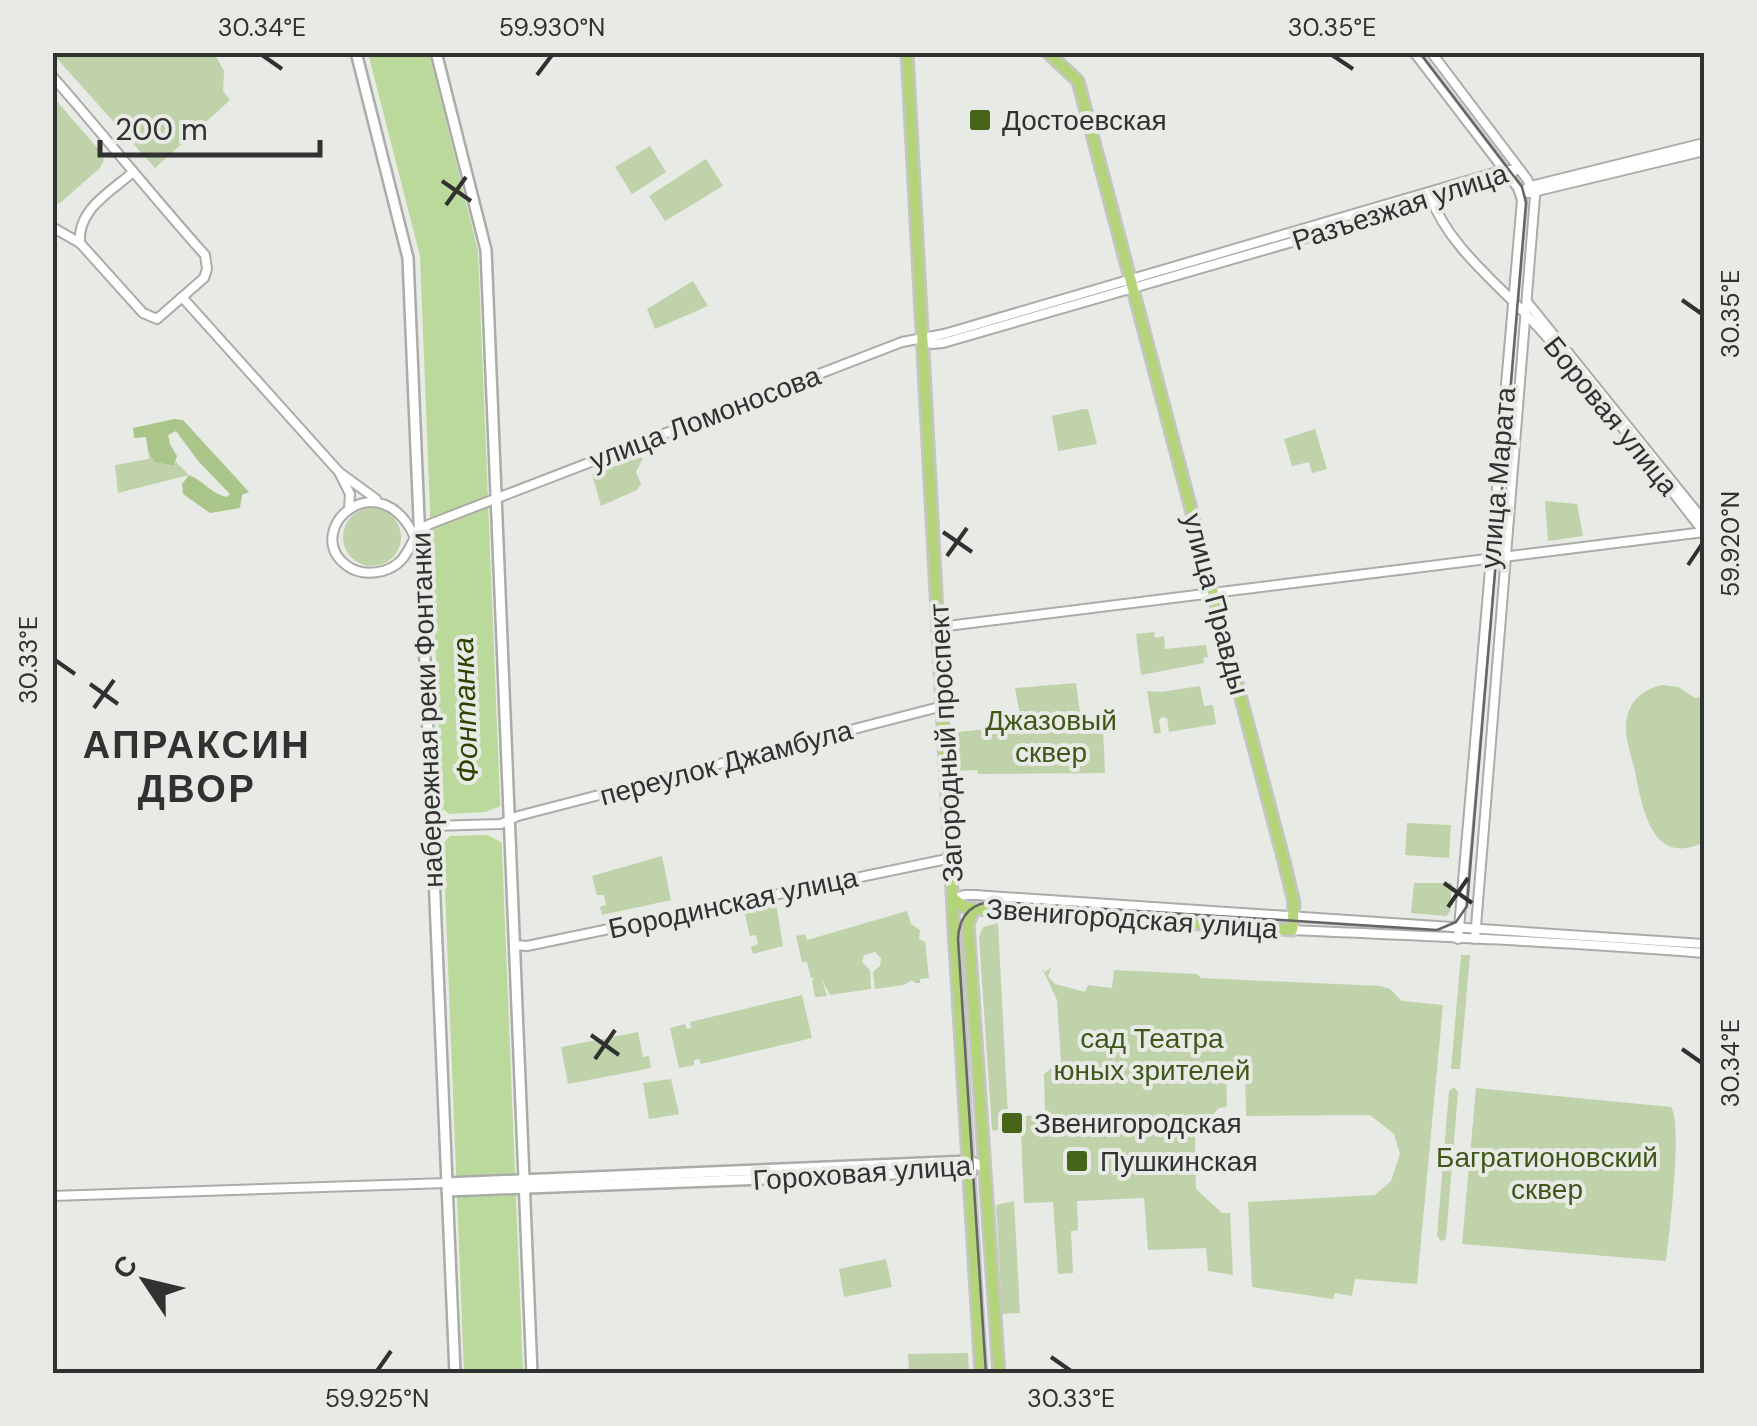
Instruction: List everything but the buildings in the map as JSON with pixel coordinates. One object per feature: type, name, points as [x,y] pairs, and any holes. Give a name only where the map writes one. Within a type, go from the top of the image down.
[{"type":"main road","name":"набережная реки Фонтанки","points":[[356,52],[408,258],[431,826],[452,1187],[455,1374]]},
{"type":"main road","points":[[436,52],[486,250],[505,822],[515,945],[520,1184],[532,1374]]},
{"type":"main road","name":"Загородный проспект","points":[[907,52],[982,1374]]},
{"type":"main road","name":"улица Правды","points":[[1047,52],[1078,80],[1285,865],[1294,903],[1292,930]]},
{"type":"main road","name":"Звенигородская улица","points":[[954,899],[974,909],[1292,930]]},
{"type":"main road","name":"Загородный проспект","points":[[974,909],[968,924],[999,1374]]},
{"type":"main road","name":"Гороховая улица","points":[[452,1187],[984,1167]]},
{"type":"street","points":[[1414,52],[1520,192]]},
{"type":"street","points":[[1430,52],[1532,189]]},
{"type":"street","points":[[52,76],[205,254],[207,270],[204,278],[157,319],[147,317],[80,243],[52,227]]},
{"type":"street","name":"Разъезжая улица","points":[[1520,192],[1704,143]]},
{"type":"street","name":"Разъезжая улица","points":[[1532,189],[1704,151]]},
{"type":"street","name":"Разъезжая улица","points":[[923,340],[1132,284],[1520,170]]},
{"type":"street","points":[[80,243],[85,214],[132,173]]},
{"type":"street","name":"улица Марата","points":[[1475,939],[1528,304],[1532,189]]},
{"type":"street","name":"улица Марата","points":[[1458,939],[1514,304],[1520,192]]},
{"type":"street","name":"Боровая улица","points":[[1430,196],[1441,220],[1527,316],[1704,532]]},
{"type":"street","points":[[182,298],[339,472],[422,530],[407,556],[396,566],[373,573],[351,568],[339,558],[331,541],[334,528],[349,509],[379,501]]},
{"type":"street","points":[[1514,304],[1528,304]]},
{"type":"street","name":"Боровая улица","points":[[1528,304],[1704,521]]},
{"type":"street","name":"улица Ломоносова","points":[[422,530],[898,344],[923,340]]},
{"type":"street","points":[[339,472],[350,494],[349,509]]},
{"type":"street","points":[[939,627],[1704,532]]},
{"type":"street","name":"переулок Джамбула","points":[[431,826],[505,822],[943,706]]},
{"type":"street","name":"Бородинская улица","points":[[515,945],[547,942],[952,858]]},
{"type":"street","name":"Звенигородская улица","points":[[954,899],[975,895],[1704,944]]},
{"type":"street","name":"Звенигородская улица","points":[[1292,930],[1704,953]]},
{"type":"street","points":[[52,1196],[452,1187]]},
{"type":"green space","points":[[52,53],[214,53],[224,71],[223,91],[230,100],[155,168]]},
{"type":"green space","points":[[53,97],[104,160],[100,168],[53,205]]},
{"type":"green space","points":[[650,146],[666,172],[632,194],[615,167]]},
{"type":"green space","points":[[706,159],[723,186],[665,221],[649,196]]},
{"type":"green space","points":[[693,281],[708,306],[655,329],[647,309]]},
{"type":"green space","points":[[1088,409],[1097,444],[1058,451],[1052,416]]},
{"type":"green space","points":[[1315,429],[1327,469],[1312,473],[1309,462],[1292,466],[1284,439]]},
{"type":"green space","points":[[148,451],[154,462],[174,466],[176,462],[189,475],[118,493],[115,465],[149,459]]},
{"type":"green space","points":[[643,458],[636,472],[641,484],[637,490],[601,506],[592,474]]},
{"type":"green space","points":[[1545,501],[1577,504],[1583,536],[1548,541]]},
{"type":"green space","points":[[372,508],[392,517],[401,537],[392,557],[372,566],[352,557],[343,537],[352,517]]},
{"type":"green space","points":[[1154,632],[1155,638],[1164,636],[1165,649],[1206,645],[1208,657],[1203,658],[1204,663],[1141,675],[1136,634]]},
{"type":"green space","name":"Джазовый сквер","points":[[1076,683],[1086,730],[1103,728],[1105,773],[960,771],[958,732],[1017,726],[1016,717],[1020,716],[1015,688]]},
{"type":"green space","points":[[1662,685],[1700,697],[1704,717],[1704,842],[1686,848],[1671,847],[1652,829],[1626,734],[1633,703],[1646,691]]},
{"type":"green space","points":[[1200,686],[1204,706],[1213,705],[1216,724],[1169,732],[1167,718],[1162,717],[1161,733],[1154,734],[1147,691]]},
{"type":"green space","points":[[1407,823],[1451,825],[1449,858],[1405,855]]},
{"type":"green space","points":[[662,856],[671,900],[602,915],[604,895],[597,895],[592,876]]},
{"type":"green space","points":[[1414,883],[1452,883],[1450,912],[1446,916],[1411,913]]},
{"type":"green space","points":[[776,903],[783,946],[753,954],[751,947],[758,944],[756,935],[750,936],[744,910]]},
{"type":"green space","points":[[907,911],[911,924],[920,930],[919,939],[925,942],[929,978],[920,979],[920,983],[912,980],[875,989],[873,972],[880,966],[881,958],[875,952],[864,955],[862,962],[870,970],[871,989],[830,995],[822,980],[827,996],[815,997],[815,978],[811,978],[807,962],[802,962],[796,936],[805,934],[807,940]]},
{"type":"green space","name":"сад Театра юных зрителей","points":[[998,923],[1008,1117],[1045,1115],[1044,1074],[1061,1061],[1057,1000],[1042,968],[1045,972],[1051,968],[1048,976],[1055,984],[1085,992],[1088,985],[1112,988],[1114,970],[1380,986],[1390,989],[1402,1001],[1443,1005],[1417,1284],[1355,1279],[1352,1296],[1335,1293],[1333,1299],[1252,1287],[1248,1202],[1375,1195],[1391,1181],[1400,1154],[1394,1134],[1370,1115],[1246,1116],[1245,1064],[1226,1065],[1227,1107],[1219,1108],[1195,1133],[1196,1189],[1222,1213],[1230,1213],[1233,1275],[1208,1271],[1206,1248],[1148,1250],[1144,1198],[1077,1201],[1078,1230],[1071,1231],[1073,1273],[1058,1274],[1053,1202],[1024,1203],[1021,1133],[992,1130],[979,937],[983,927]]},
{"type":"green space","points":[[1461,955],[1470,955],[1460,1069],[1451,1069]]},
{"type":"green space","points":[[802,995],[812,1038],[701,1064],[699,1059],[694,1060],[694,1065],[679,1068],[670,1028],[685,1024],[687,1029],[691,1028],[690,1022]]},
{"type":"green space","points":[[638,1032],[643,1057],[649,1056],[651,1068],[568,1084],[561,1047]]},
{"type":"green space","points":[[671,1079],[679,1114],[649,1119],[643,1083]]},
{"type":"green space","points":[[1454,1087],[1458,1092],[1446,1239],[1441,1241],[1437,1236],[1449,1091]]},
{"type":"green space","name":"Багратионовский сквер","points":[[1476,1088],[1671,1107],[1676,1134],[1666,1261],[1462,1244]]},
{"type":"green space","points":[[1014,1201],[1020,1313],[1002,1314],[996,1205]]},
{"type":"green space","points":[[886,1259],[892,1287],[844,1297],[839,1269]]},
{"type":"green space","points":[[968,1353],[969,1373],[909,1373],[908,1354]]},
{"type":"shaded area","points":[[183,420],[249,492],[242,495],[240,508],[210,513],[183,494],[182,484],[189,475],[216,493],[227,497],[230,494],[176,431],[168,435],[177,456],[174,466],[154,462],[146,437],[134,438],[133,428]]},
{"type":"water","name":"Фонтанка","points":[[368,53],[429,53],[478,251],[523,1373],[464,1373],[420,256]]},
{"type":"pier","points":[[501,806],[502,843],[488,835],[450,836],[443,844],[443,809],[449,814],[485,812]]},
{"type":"tram line","points":[[986,1374],[958,939],[961,923],[969,911],[981,904],[998,902],[1437,930],[1456,922],[1467,906],[1526,203],[1522,187],[1419,52]]},
{"type":"place","name":"Достоевская","points":[[980,120]]},
{"type":"place","name":"Звенигородская","points":[[1012,1123]]},
{"type":"place","name":"Пушкинская","points":[[1077,1161]]},
{"type":"district","name":"АПРАКСИН ДВОР","points":[[197,767]]}]
